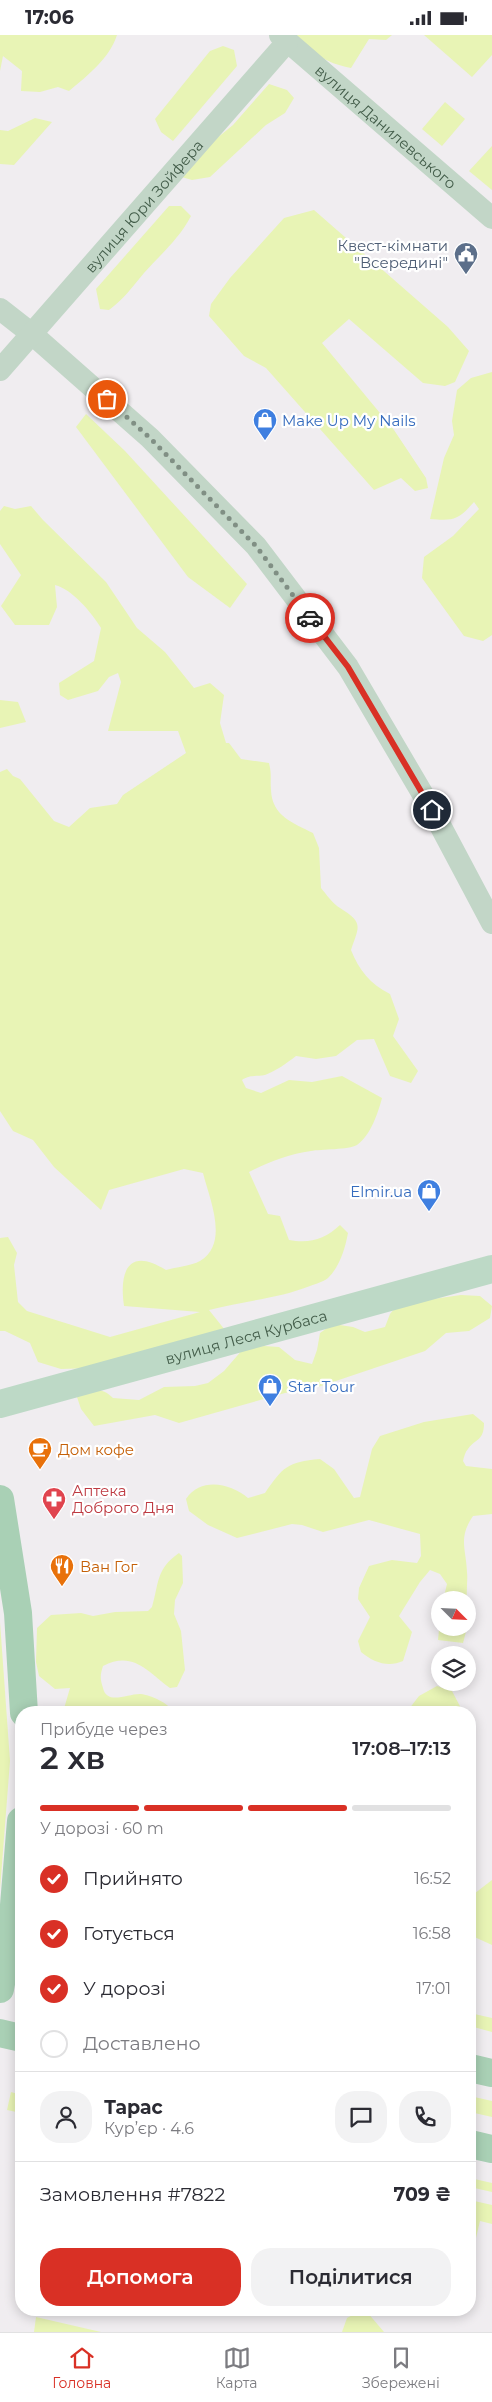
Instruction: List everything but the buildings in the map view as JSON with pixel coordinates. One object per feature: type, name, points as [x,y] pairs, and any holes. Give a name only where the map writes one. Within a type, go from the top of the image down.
[{"type":"main road","points":[[0,1499],[18,1613],[24,1706]]},
{"type":"main road","points":[[0,1989],[9,1959],[15,1893]]},
{"type":"main road","points":[[0,2033],[15,2037]]},
{"type":"main road","points":[[476,2069],[492,2073]]},
{"type":"main road","points":[[476,2145],[492,2149]]},
{"type":"street","name":"вулиця Данилевського","points":[[283,38],[492,218]]},
{"type":"street","name":"вулиця Юри Зойфера","points":[[0,370],[283,38]]},
{"type":"street","points":[[0,309],[32,334],[150,438],[256,546],[348,667],[432,810],[492,923]]},
{"type":"street","name":"вулиця Леся Курбаса","points":[[0,1403],[492,1269]]},
{"type":"green space","points":[[0,35],[117,35],[109,52],[103,59],[69,91],[58,87],[40,92],[21,91],[22,71],[3,56],[0,71]]},
{"type":"green space","points":[[292,35],[392,35],[386,40],[369,39],[351,68],[333,63],[319,56]]},
{"type":"green space","points":[[424,35],[492,35],[492,55],[472,77]]},
{"type":"green space","points":[[223,46],[234,50],[237,66],[173,141],[161,132],[155,119],[210,51]]},
{"type":"green space","points":[[269,84],[287,90],[294,98],[285,113],[266,125],[210,177],[192,180],[178,176],[189,161],[233,125]]},
{"type":"green space","points":[[445,102],[465,119],[442,146],[422,129]]},
{"type":"green space","points":[[35,118],[52,122],[14,165],[0,164],[0,130],[8,131]]},
{"type":"green space","points":[[492,146],[492,190],[469,171]]},
{"type":"green space","points":[[169,206],[181,206],[191,216],[181,232],[119,302],[109,310],[100,309],[96,289]]},
{"type":"green space","points":[[314,210],[448,327],[469,351],[455,382],[445,386],[423,383],[349,319],[322,343],[394,430],[426,478],[428,488],[415,491],[401,478],[374,490],[266,368],[244,356],[209,316],[211,304],[230,278],[284,218]]},
{"type":"green space","points":[[492,372],[492,635],[483,641],[464,636],[422,578],[424,557],[453,536],[479,509],[474,502],[464,513],[455,518],[445,520],[430,519],[444,458],[454,435],[452,421],[457,390],[471,378]]},
{"type":"green space","points":[[86,414],[125,451],[247,584],[230,608],[188,577],[76,427]]},
{"type":"green space","points":[[4,506],[15,509],[31,506],[106,582],[137,628],[165,652],[194,688],[210,683],[224,695],[220,723],[226,743],[229,743],[241,759],[269,763],[272,799],[275,806],[291,822],[313,833],[319,848],[321,888],[335,904],[348,913],[356,922],[358,926],[351,950],[366,976],[390,994],[399,1019],[393,1036],[418,1071],[411,1083],[390,1076],[374,1039],[357,1040],[336,1056],[316,1059],[296,1056],[281,1067],[265,1075],[248,1077],[242,1080],[246,1088],[261,1093],[289,1080],[312,1082],[342,1076],[382,1098],[370,1130],[357,1145],[348,1148],[316,1150],[295,1154],[249,1172],[268,1214],[280,1216],[289,1240],[310,1241],[317,1239],[329,1234],[340,1225],[348,1233],[339,1263],[328,1278],[317,1284],[273,1297],[209,1310],[225,1330],[91,1368],[61,1369],[38,1362],[30,1343],[5,1331],[0,1331],[0,1238],[8,1237],[17,1253],[14,1265],[18,1302],[27,1311],[110,1337],[200,1312],[124,1306],[123,1283],[129,1266],[135,1262],[153,1263],[166,1270],[200,1261],[209,1253],[214,1243],[216,1232],[215,1220],[203,1173],[184,1169],[109,1190],[101,1210],[54,1167],[33,1140],[13,1131],[0,1111],[0,772],[7,769],[13,776],[20,779],[54,821],[69,827],[90,808],[117,804],[123,795],[186,753],[178,731],[108,731],[121,682],[118,673],[109,677],[98,691],[68,700],[60,695],[59,683],[94,661],[101,628],[75,596],[55,585],[57,607],[49,625],[15,625],[1,606],[21,575],[0,544],[0,511]]},
{"type":"green space","points":[[0,700],[18,702],[26,722],[0,728]]},
{"type":"green space","points":[[461,1295],[480,1296],[492,1306],[490,1318],[469,1331],[446,1333],[425,1351],[321,1386],[285,1393],[179,1423],[155,1415],[94,1426],[81,1409],[76,1394],[100,1390],[113,1398],[139,1400],[164,1387],[195,1386],[208,1383],[224,1371],[243,1349],[264,1346],[279,1347],[295,1360],[312,1364],[320,1333],[333,1324],[353,1327],[365,1332],[385,1327],[390,1314],[398,1304]]},
{"type":"green space","points":[[473,1414],[484,1423],[483,1433],[467,1450],[463,1461],[466,1466],[492,1469],[492,1514],[473,1516],[468,1524],[464,1537],[467,1591],[445,1591],[447,1584],[440,1574],[430,1570],[420,1582],[399,1616],[412,1632],[403,1661],[392,1664],[381,1663],[361,1652],[358,1641],[370,1617],[358,1599],[359,1588],[369,1566],[392,1560],[417,1563],[421,1556],[420,1534],[369,1520],[323,1532],[302,1525],[292,1524],[237,1538],[208,1525],[189,1511],[186,1499],[199,1487],[207,1485],[224,1486],[248,1498],[265,1493],[287,1467],[300,1462],[320,1459],[334,1469],[354,1498],[360,1497],[372,1449],[380,1436],[424,1422]]},
{"type":"green space","points":[[179,1553],[182,1556],[183,1583],[175,1600],[174,1614],[181,1631],[185,1670],[177,1687],[170,1688],[140,1665],[123,1660],[103,1666],[101,1672],[103,1688],[109,1696],[114,1698],[141,1694],[154,1698],[167,1706],[65,1706],[70,1688],[55,1689],[39,1676],[36,1662],[37,1628],[51,1615],[81,1613],[93,1616],[115,1612],[148,1611],[152,1607],[162,1571]]},
{"type":"green space","points":[[0,1622],[10,1761],[0,1889]]},
{"type":"green space","points":[[438,1636],[465,1636],[463,1643],[438,1640]]},
{"type":"green space","points":[[431,1689],[431,1691],[452,1691],[460,1706],[411,1706],[419,1696]]},
{"type":"green space","points":[[492,1880],[492,1945],[476,1938],[476,1892]]},
{"type":"green space","points":[[476,2014],[492,2018],[492,2032],[476,2028]]},
{"type":"green space","points":[[11,2092],[15,2093],[15,2112],[7,2110]]},
{"type":"green space","points":[[476,2097],[492,2101],[492,2117],[476,2113]]},
{"type":"green space","points":[[476,2179],[492,2183],[492,2192],[476,2188]]},
{"type":"green space","points":[[476,2201],[492,2205],[492,2224],[480,2221],[476,2238]]},
{"type":"green space","points":[[351,2316],[370,2316],[384,2332],[342,2332],[347,2318]]},
{"type":"green space","points":[[36,2317],[101,2332],[34,2332]]},
{"type":"way so far","points":[[107,399],[150,438],[256,546],[310,618]]},
{"type":"place","name":"Квест-кімнати \"Всередині\"","points":[[466,275]]},
{"type":"place","name":"Make Up My Nails","points":[[265,441]]},
{"type":"place","name":"Elmir.ua","points":[[429,1212]]},
{"type":"place","name":"Star Tour","points":[[270,1407]]},
{"type":"place","name":"Дом кофе","points":[[40,1470]]},
{"type":"place","name":"Аптека Доброго Дня","points":[[54,1520]]},
{"type":"place","name":"Ван Гог","points":[[62,1587]]},
{"type":"route","points":[[310,618],[348,667],[432,810]]}]
